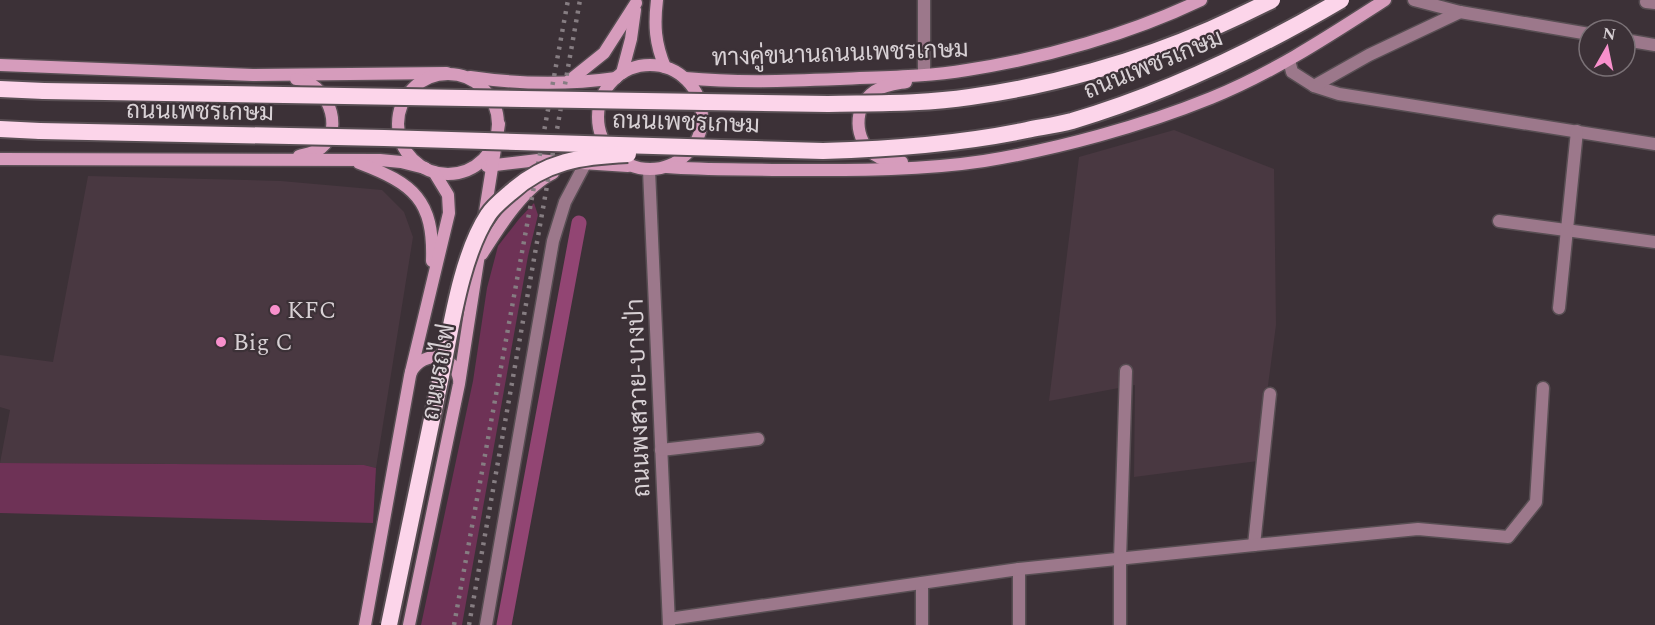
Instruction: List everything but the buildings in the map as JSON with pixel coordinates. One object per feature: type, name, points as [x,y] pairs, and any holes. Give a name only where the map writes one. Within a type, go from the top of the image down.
[{"type":"highway","name":"ถนนเพชรเกษม","points":[[0,89],[816,104],[903,103],[969,97],[1042,83],[1124,62],[1210,30],[1272,0]]},
{"type":"highway","name":"ถนนเพชรเกษม","points":[[0,129],[824,151],[889,149],[977,141],[1070,122],[1200,75],[1282,35],[1341,0]]},
{"type":"highway","points":[[389,625],[459,289],[479,231],[488,214],[526,178],[546,167],[580,158],[625,154],[824,151]]},
{"type":"main road","points":[[657,0],[655,35],[657,48],[665,67]]},
{"type":"main road","name":"ทางคู่ขนานถนนเพชรเกษม","points":[[685,78],[757,82],[924,75],[965,70],[1020,61],[1141,25],[1202,0]]},
{"type":"main road","points":[[667,167],[683,158],[695,145],[702,128],[702,110],[696,92],[685,78],[665,67],[650,65],[635,67],[619,76],[606,90],[600,104],[598,120],[601,135],[614,154],[633,167],[649,170],[667,167],[825,170],[910,168],[984,161],[1078,140],[1212,98],[1289,60],[1385,0]]},
{"type":"main road","points":[[619,76],[631,39],[636,1]]},
{"type":"main road","points":[[568,82],[589,67],[604,52],[636,1]]},
{"type":"main road","name":"ถนนเพชรเกษม","points":[[4,65],[253,75],[447,73]]},
{"type":"main road","points":[[965,70],[884,86],[873,92],[860,111],[858,123],[860,136],[867,148],[877,156],[889,161],[984,161]]},
{"type":"main road","points":[[447,73],[463,76],[478,83],[489,94],[496,108],[499,124],[496,140],[489,154],[477,165],[463,172],[448,174],[429,170],[412,158],[402,145],[398,129],[399,112],[405,97],[416,85],[431,76],[447,73]]},
{"type":"main road","points":[[253,75],[301,79],[314,86],[324,96],[331,109],[329,136],[322,148],[309,154],[261,161]]},
{"type":"main road","name":"ถนนเพชรเกษม","points":[[463,76],[499,81],[568,82],[619,76]]},
{"type":"main road","name":"ถนนรถไฟ","points":[[409,625],[459,384],[499,124]]},
{"type":"main road","name":"ถนนเพชรเกษม","points":[[0,159],[351,160],[401,162],[429,170]]},
{"type":"main road","points":[[351,160],[399,181],[422,203],[432,228],[432,283]]},
{"type":"main road","name":"ถนนเพชรเกษม","points":[[463,172],[493,164],[538,160],[633,167]]},
{"type":"main road","points":[[478,260],[495,232],[534,186],[549,175],[579,163]]},
{"type":"main road","name":"ถนนรถไฟ","points":[[365,625],[410,376],[449,203],[448,195],[429,170]]},
{"type":"main road","points":[[410,376],[417,363],[431,356],[439,357],[452,364],[457,370],[459,384]]},
{"type":"street","points":[[924,0],[924,75]]},
{"type":"street","points":[[1414,0],[1460,12],[1577,32]]},
{"type":"street","points":[[1314,86],[1369,55],[1460,12]]},
{"type":"street","points":[[1637,42],[1655,45]]},
{"type":"street","points":[[1289,60],[1292,72],[1314,86],[1339,94],[1655,144]]},
{"type":"street","points":[[1559,309],[1577,131]]},
{"type":"street","points":[[486,625],[553,241],[579,163]]},
{"type":"street","name":"ถนนพงสวาย-บางป่า","points":[[649,170],[669,622]]},
{"type":"street","points":[[1499,221],[1655,242]]},
{"type":"street","points":[[1120,625],[1126,371]]},
{"type":"street","points":[[669,622],[1018,569],[1254,544],[1418,529],[1508,537],[1536,502],[1543,388]]},
{"type":"street","points":[[1254,544],[1270,394]]},
{"type":"street","points":[[662,450],[758,439]]},
{"type":"street","points":[[1018,569],[1019,625]]},
{"type":"street","points":[[922,583],[922,625]]},
{"type":"shaded area","points":[[1174,130],[1274,169],[1276,325],[1258,461],[1134,477],[1135,385],[1049,401],[1079,157]]},
{"type":"shaded area","name":"Big C","points":[[88,176],[281,181],[382,190],[404,212],[413,237],[376,468],[364,465],[0,463],[10,410],[0,407],[0,355],[53,362]]},
{"type":"shaded area","points":[[534,203],[538,215],[528,256],[462,625],[421,625],[473,381],[487,288],[498,246]]},
{"type":"shaded area","points":[[0,463],[364,465],[376,468],[373,523],[0,513]]},
{"type":"waterway","points":[[504,625],[579,223]]},
{"type":"railway","points":[[454,625],[568,0]]},
{"type":"railway","points":[[469,625],[580,0]]},
{"type":"place","name":"KFC","points":[[275,310]]},
{"type":"place","name":"Big C","points":[[221,342]]}]
